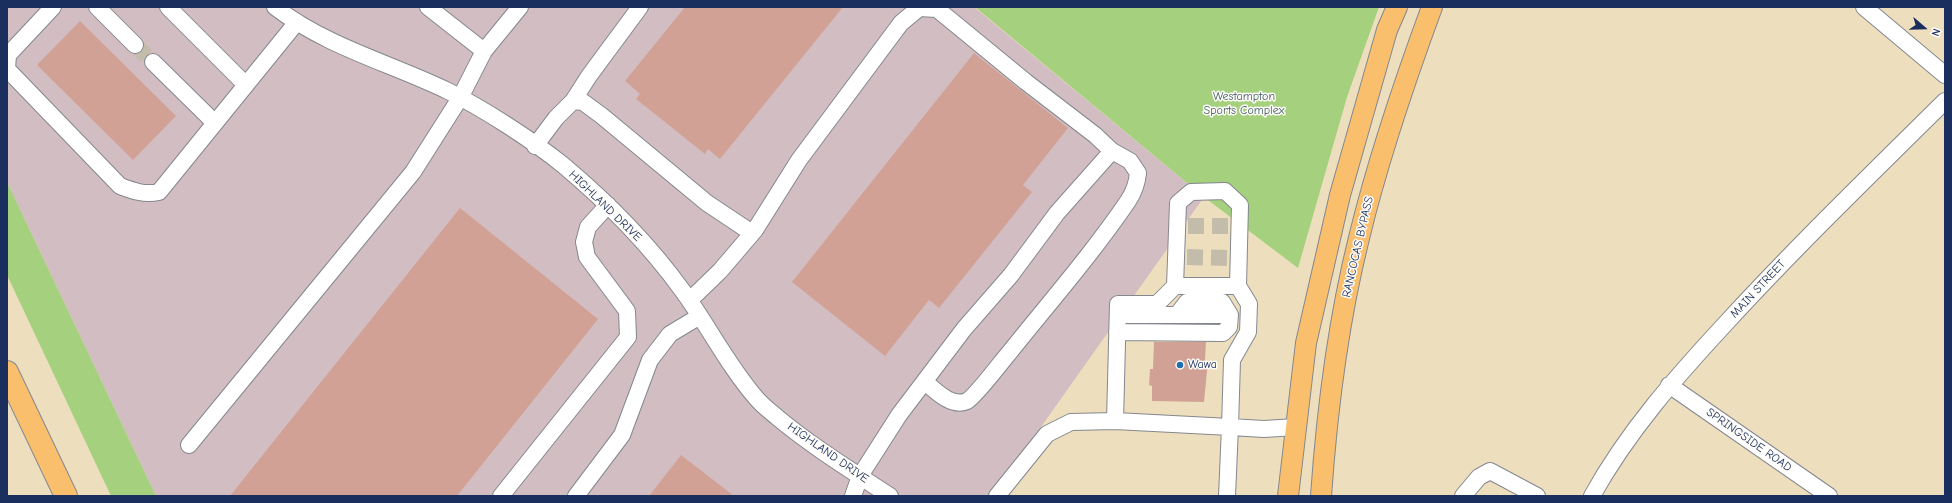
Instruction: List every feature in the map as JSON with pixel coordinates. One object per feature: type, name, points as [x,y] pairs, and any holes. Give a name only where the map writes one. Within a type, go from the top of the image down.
[{"type":"highway","points":[[7,372],[66,496]]},
{"type":"main road","points":[[1288,496],[1306,344],[1340,194],[1387,30],[1397,7]]},
{"type":"main road","name":"RANCOCAS BYPASS","points":[[1321,496],[1326,435],[1339,337],[1358,239],[1401,92],[1432,7]]},
{"type":"street","points":[[53,7],[8,55],[8,69],[120,186],[132,191],[148,194],[159,192],[297,22]]},
{"type":"street","points":[[97,7],[135,45]]},
{"type":"street","points":[[168,7],[246,85]]},
{"type":"street","name":"HIGHLAND DRIVE","points":[[275,7],[323,38],[460,98],[560,163],[608,205],[654,254],[690,300],[729,361],[758,400],[800,436],[890,496]]},
{"type":"street","points":[[428,7],[484,51]]},
{"type":"street","points":[[190,445],[413,172],[460,98],[484,51],[520,7]]},
{"type":"street","points":[[535,146],[556,118],[573,101],[589,76],[640,7]]},
{"type":"street","points":[[1864,7],[1945,75]]},
{"type":"street","points":[[690,300],[720,271],[752,233],[799,160],[901,23],[919,8],[937,9],[1026,82],[1096,135],[1112,150],[1130,161],[1138,173],[1137,185],[1128,201],[996,370],[968,401],[960,403],[950,401],[925,382]]},
{"type":"street","points":[[153,62],[215,123]]},
{"type":"street","points":[[573,101],[583,102],[602,116],[707,203],[752,233]]},
{"type":"street","name":"MAIN STREET","points":[[1592,496],[1606,471],[1637,425],[1669,385],[1797,247],[1945,101]]},
{"type":"street","points":[[853,496],[860,476],[899,415],[964,329],[1011,275],[1057,213],[1112,150]]},
{"type":"street","points":[[1116,422],[1118,304],[1157,304],[1175,286],[1182,257],[1182,226],[1178,204],[1191,192],[1225,191],[1240,205],[1234,226],[1233,258],[1238,286],[1249,304],[1248,332],[1232,360],[1227,496]]},
{"type":"street","points":[[501,496],[628,337],[627,311],[587,257],[584,242],[588,226],[608,205]]},
{"type":"street","points":[[1175,286],[1238,286]]},
{"type":"street","points":[[1117,332],[1223,333],[1229,327],[1230,316],[1222,302],[1187,302],[1177,315],[1118,315]]},
{"type":"street","points":[[576,496],[622,435],[650,360],[670,334],[700,316]]},
{"type":"street","name":"SPRINGSIDE ROAD","points":[[1669,385],[1829,496]]},
{"type":"street","points":[[997,496],[1047,434],[1071,422],[1116,422],[1264,429],[1296,427]]},
{"type":"street","points":[[1463,496],[1478,477],[1490,471],[1537,496]]},
{"type":"shaded area","points":[[7,7],[974,7],[1204,197],[992,496],[156,496],[7,182]]},
{"type":"green space","name":"Westampton Sports Complex","points":[[975,7],[1379,7],[1347,97],[1298,268],[1204,197]]},
{"type":"green space","points":[[7,182],[156,496],[111,496],[7,275]]},
{"type":"building","points":[[685,7],[843,7],[720,159],[708,149],[705,154],[636,99],[640,94],[625,81]]},
{"type":"building","points":[[80,21],[176,116],[133,160],[37,65]]},
{"type":"building","points":[[974,53],[1068,128],[1023,185],[1032,192],[939,308],[929,300],[885,356],[792,282]]},
{"type":"building","points":[[460,208],[598,319],[457,496],[230,496]]},
{"type":"building","name":"Wawa","points":[[1154,342],[1206,342],[1205,361],[1208,361],[1204,402],[1152,401],[1152,386],[1149,385],[1150,369],[1153,369]]},
{"type":"building","points":[[681,455],[734,496],[649,496]]},
{"type":"tunnel","points":[[135,45],[153,62]]},
{"type":"tunnel","points":[[1188,226],[1229,226]]},
{"type":"tunnel","points":[[1187,257],[1228,258]]},
{"type":"place","name":"Wawa","points":[[1180,365]]}]
